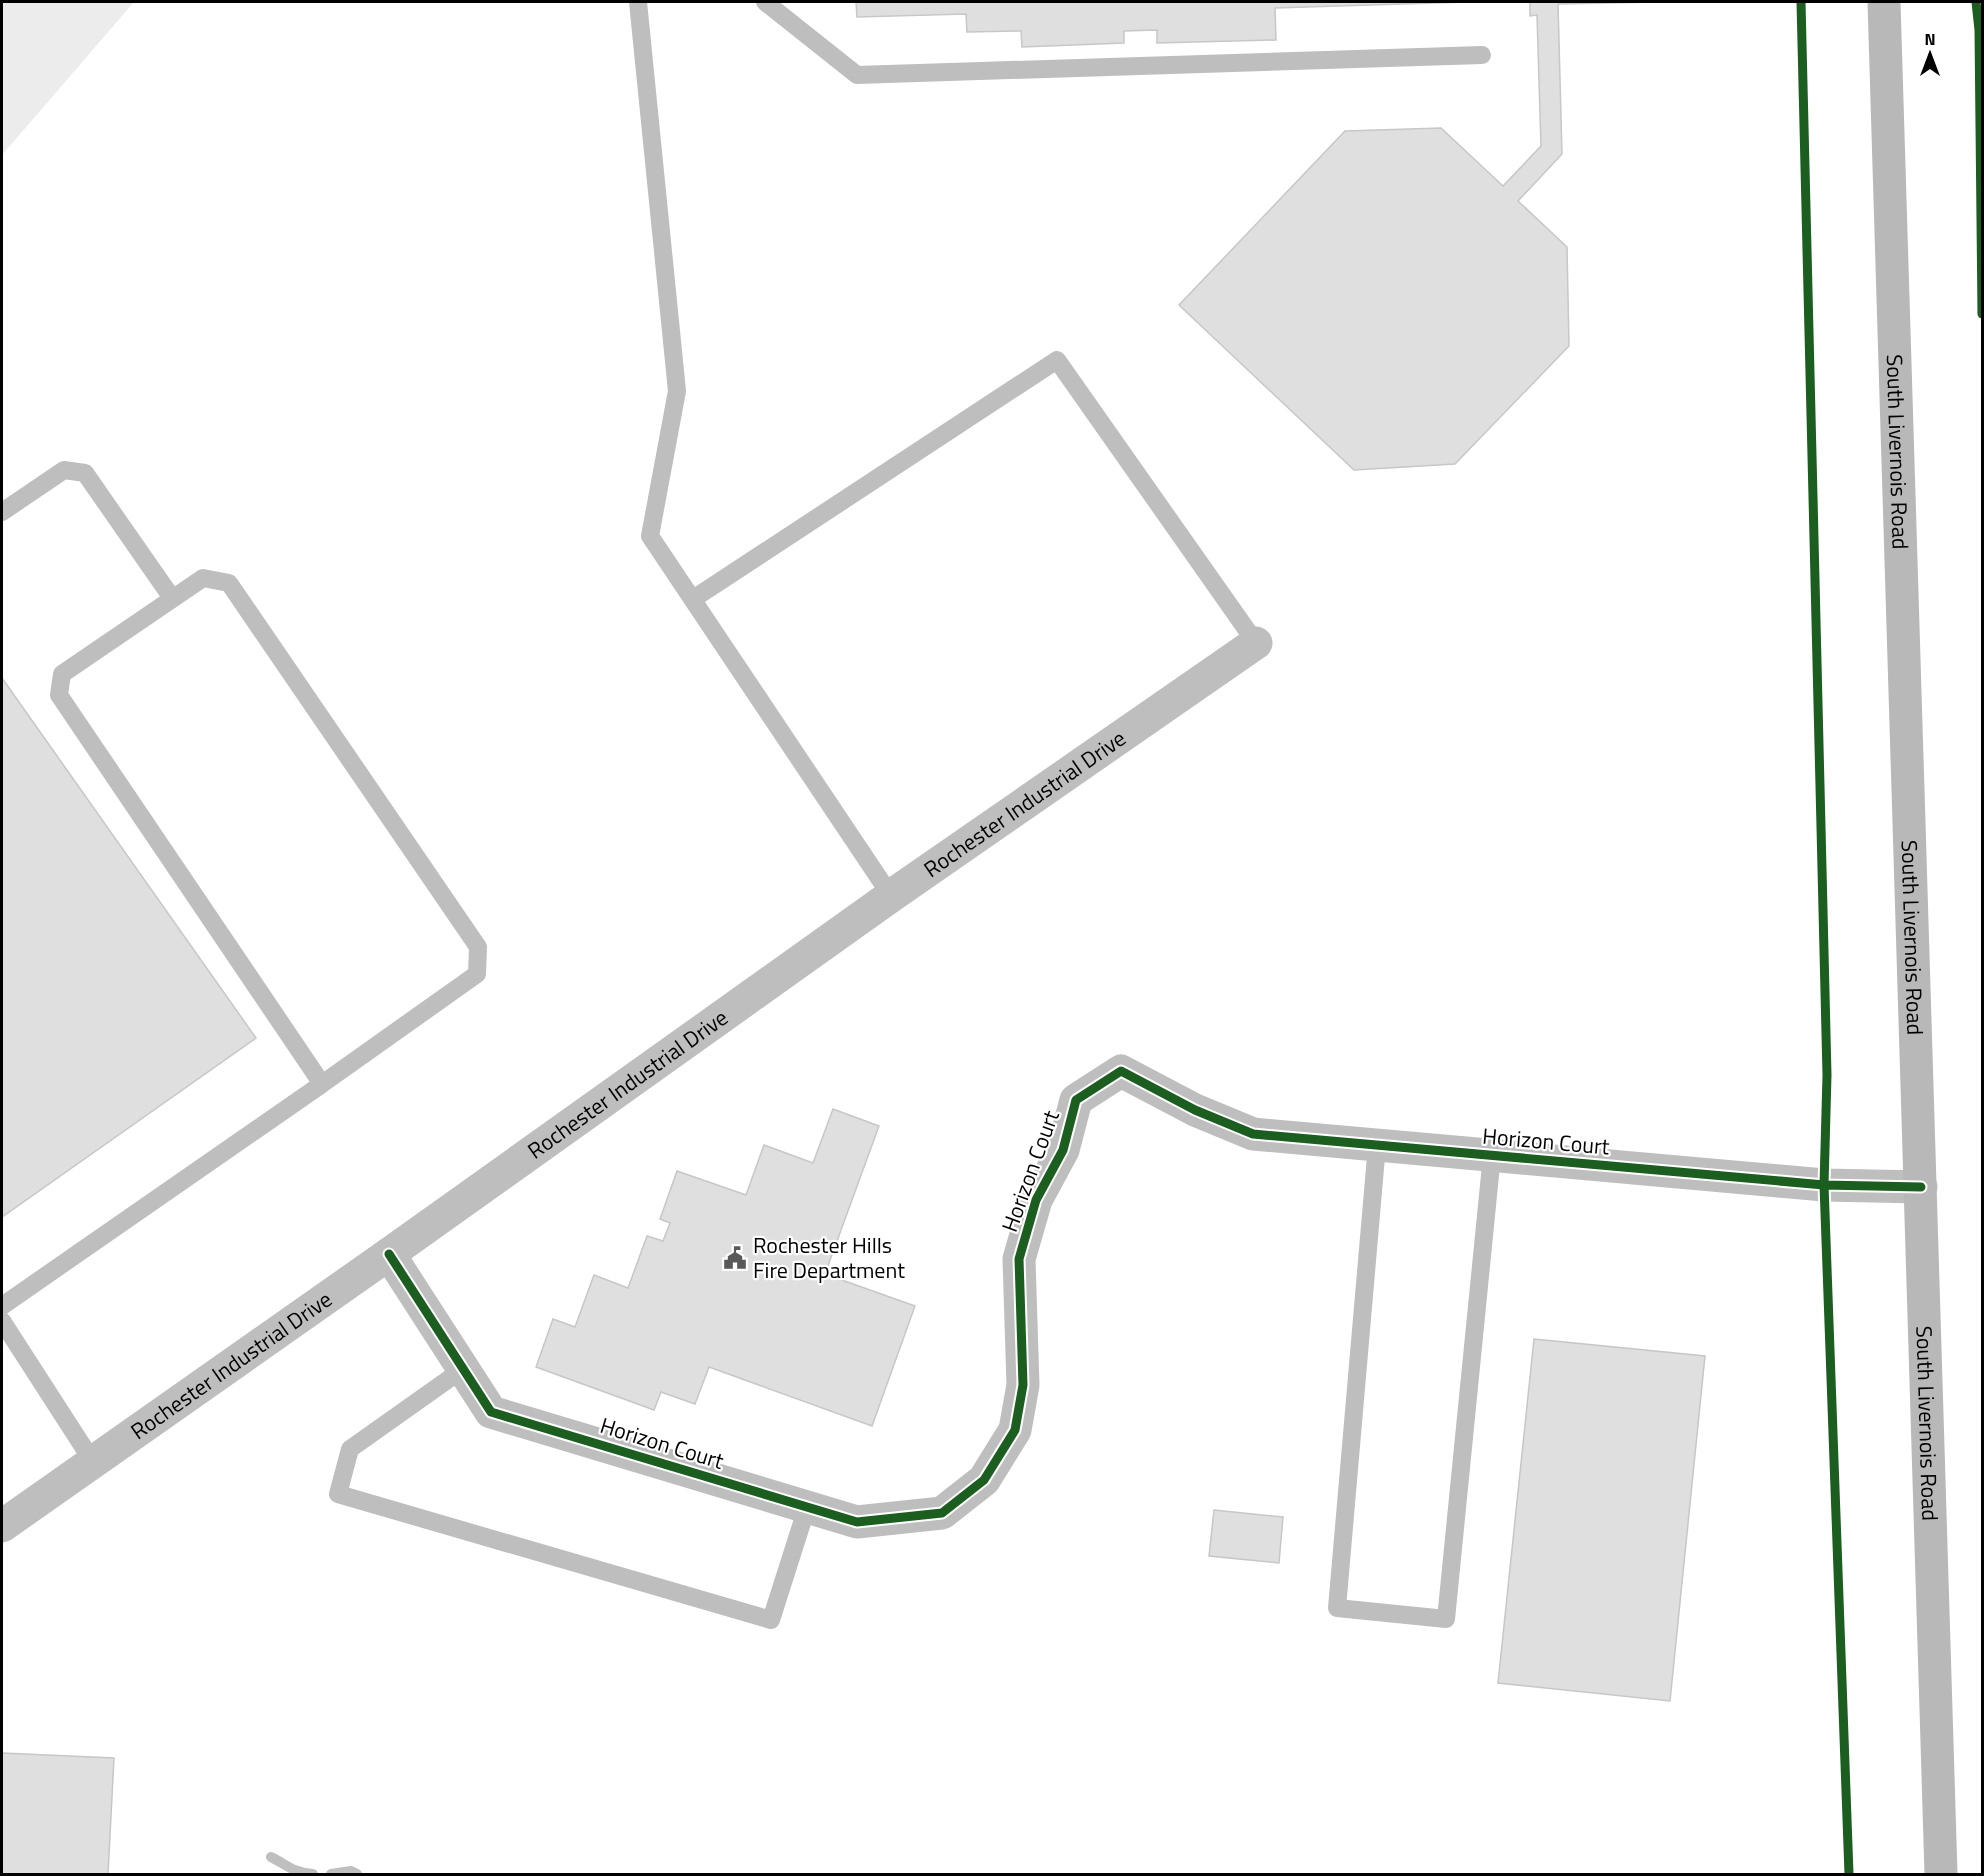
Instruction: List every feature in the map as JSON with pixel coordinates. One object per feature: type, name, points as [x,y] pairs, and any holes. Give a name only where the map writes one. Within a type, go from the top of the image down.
[{"type":"main road","name":"South Livernois Road","points":[[1884,2],[1941,1875]]},
{"type":"street","name":"Rochester Industrial Drive","points":[[2,1526],[389,1254],[891,896],[1256,643]]},
{"type":"street","name":"Horizon Court","points":[[389,1254],[491,1412],[857,1522],[942,1513],[984,1480],[1015,1430],[1023,1385],[1019,1259],[1036,1200],[1063,1150],[1076,1100],[1121,1071],[1195,1110],[1253,1134],[1824,1185],[1921,1187]]},
{"type":"lane","points":[[638,2],[677,391],[650,536],[891,896]]},
{"type":"lane","points":[[765,2],[857,75],[1482,55]]},
{"type":"lane","points":[[693,599],[1057,360],[1256,643]]},
{"type":"lane","points":[[2,512],[64,470],[85,473],[172,598]]},
{"type":"lane","points":[[2,1306],[322,1084],[477,974],[478,947],[229,583],[203,578],[62,674],[58,695],[322,1084]]},
{"type":"lane","points":[[1377,1145],[1337,1608],[1446,1619],[1492,1155]]},
{"type":"lane","points":[[2,1320],[93,1462]]},
{"type":"lane","points":[[463,1369],[350,1449],[338,1494],[771,1620],[807,1507]]},
{"type":"shaded area","points":[[2,2],[134,2],[2,155]]},
{"type":"building","points":[[856,2],[1467,2],[1275,8],[1276,40],[1157,43],[1157,30],[1124,31],[1124,43],[1022,47],[1021,31],[967,32],[966,14],[857,17]]},
{"type":"building","points":[[1530,2],[1657,2],[1558,4],[1562,154],[1518,201],[1567,247],[1569,346],[1455,464],[1354,470],[1179,305],[1345,131],[1441,128],[1503,186],[1541,146],[1537,15],[1530,16]]},
{"type":"building","points":[[2,678],[256,1038],[2,1217]]},
{"type":"building","name":"Rochester Hills Fire Department","points":[[833,1109],[879,1126],[825,1274],[915,1306],[872,1426],[709,1367],[695,1404],[661,1392],[654,1410],[536,1367],[553,1319],[575,1327],[594,1275],[628,1288],[647,1236],[663,1241],[670,1223],[660,1219],[677,1171],[746,1195],[764,1145],[813,1163]]},
{"type":"building","points":[[1534,1339],[1705,1356],[1670,1701],[1498,1683]]},
{"type":"building","points":[[1214,1510],[1283,1517],[1279,1563],[1209,1556]]},
{"type":"building","points":[[2,1753],[114,1758],[108,1874],[2,1874]]},
{"type":"waterway","points":[[271,1857],[296,1870],[313,1874]]},
{"type":"waterway","points":[[331,1874],[351,1871],[357,1874]]},
{"type":"cycle path","points":[[1801,2],[1827,1075],[1824,1185],[1849,1874]]},
{"type":"cycle path","points":[[1976,2],[1979,30],[1982,314]]},
{"type":"cycle path","points":[[389,1254],[491,1412],[857,1522],[942,1513],[984,1480],[1015,1430],[1023,1385],[1019,1259],[1036,1200],[1063,1150],[1076,1100],[1121,1071],[1195,1110],[1253,1134],[1824,1185],[1921,1187]]},
{"type":"place","name":"Rochester Hills Fire Department","points":[[735,1258]]}]
